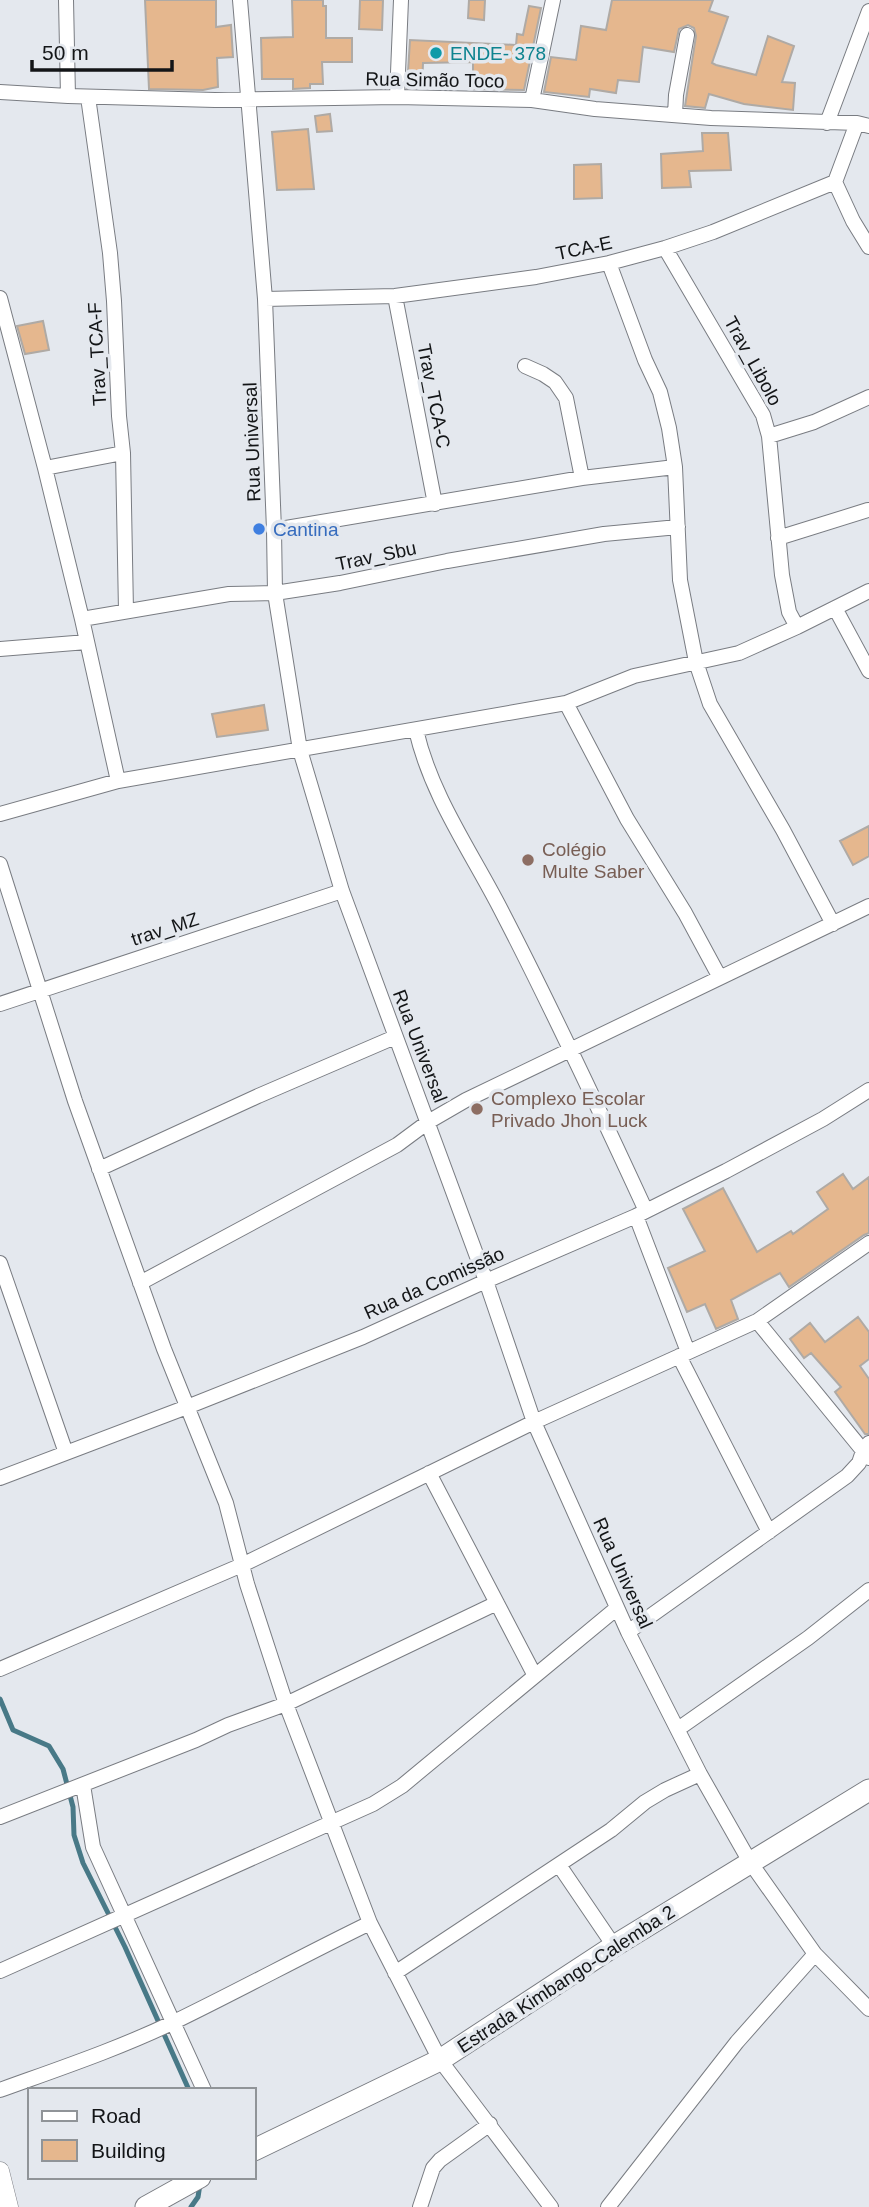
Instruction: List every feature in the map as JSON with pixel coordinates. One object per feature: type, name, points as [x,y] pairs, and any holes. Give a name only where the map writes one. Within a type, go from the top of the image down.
[{"type":"main road","name":"Estrada Kimbango-Calemba 2","points":[[256,2149],[440,2060],[614,1946],[869,1790]]},
{"type":"main road","points":[[146,2207],[196,2179]]},
{"type":"street","points":[[66,0],[68,96]]},
{"type":"street","name":"Rua Universal","points":[[240,0],[265,299],[275,593],[300,750],[342,891],[486,1281],[534,1422],[628,1632],[700,1774],[750,1862],[815,1954],[869,2009]]},
{"type":"street","points":[[397,97],[401,0]]},
{"type":"street","points":[[532,100],[553,0]]},
{"type":"street","points":[[827,123],[869,11]]},
{"type":"street","points":[[675,115],[677,85],[687,35]]},
{"type":"street","name":"Rua Simão Toco","points":[[0,92],[88,97],[249,100],[397,97],[532,100],[596,109],[675,115],[863,125]]},
{"type":"street","name":"Trav_TCA-F","points":[[88,97],[110,253],[117,342],[123,453],[126,611]]},
{"type":"street","points":[[863,125],[835,182],[853,221],[869,247]]},
{"type":"street","name":"TCA-E","points":[[265,299],[395,296],[536,277],[609,263],[713,232],[835,182]]},
{"type":"street","name":"Trav_Libolo","points":[[664,248],[763,415],[769,436],[778,538],[789,612],[797,627]]},
{"type":"street","points":[[609,263],[645,360],[660,392],[669,428],[675,467],[680,580],[696,662],[710,704],[783,830],[833,924]]},
{"type":"street","name":"Trav_TCA-C","points":[[395,296],[435,504]]},
{"type":"street","points":[[0,298],[82,619],[118,781]]},
{"type":"street","points":[[525,366],[555,382],[566,398],[582,478]]},
{"type":"street","points":[[769,436],[814,422],[869,397]]},
{"type":"street","points":[[45,468],[123,453]]},
{"type":"street","points":[[274,530],[582,478],[675,467]]},
{"type":"street","points":[[778,538],[868,510]]},
{"type":"street","name":"Trav_Sbu","points":[[82,619],[229,594],[275,593],[340,583],[447,561],[604,534],[678,527]]},
{"type":"street","points":[[0,814],[118,781],[566,703],[634,677],[739,653],[869,591]]},
{"type":"street","points":[[835,608],[869,671]]},
{"type":"street","points":[[0,649],[87,642]]},
{"type":"street","points":[[566,703],[627,818],[685,913],[719,976]]},
{"type":"street","points":[[416,730],[426,766],[443,804],[501,910],[571,1049],[641,1214],[683,1354],[769,1532]]},
{"type":"street","points":[[0,864],[39,991],[99,1168],[187,1407],[226,1503],[242,1564],[286,1704],[370,1923],[440,2060],[490,2124],[547,2206]]},
{"type":"street","name":"trav_MZ","points":[[0,1004],[342,891]]},
{"type":"street","points":[[140,1283],[397,1145],[428,1122],[466,1100],[869,906]]},
{"type":"street","points":[[99,1168],[395,1037]]},
{"type":"street","name":"Rua da Comissão","points":[[0,1478],[363,1336],[641,1214],[823,1119],[869,1090]]},
{"type":"street","points":[[0,1669],[242,1564],[534,1422],[757,1321],[869,1243]]},
{"type":"street","points":[[0,1263],[66,1453]]},
{"type":"street","points":[[628,1632],[847,1476],[867,1451],[757,1321]]},
{"type":"street","points":[[429,1474],[535,1675]]},
{"type":"street","points":[[678,1729],[808,1638],[869,1590]]},
{"type":"street","points":[[0,1817],[286,1704],[497,1603]]},
{"type":"street","points":[[0,1971],[373,1804],[402,1786],[617,1608]]},
{"type":"street","points":[[395,1973],[611,1830],[645,1802],[700,1774]]},
{"type":"street","points":[[83,1785],[93,1847],[203,2088]]},
{"type":"street","points":[[559,1865],[614,1946]]},
{"type":"street","points":[[0,2090],[102,2053],[173,2022],[370,1923]]},
{"type":"street","points":[[608,2207],[729,2051],[815,1954]]},
{"type":"street","points":[[420,2207],[433,2168],[490,2124]]},
{"type":"street","points":[[0,2171],[9,2207]]},
{"type":"building","points":[[145,0],[216,0],[216,27],[231,25],[233,57],[217,58],[218,87],[203,90],[149,89]]},
{"type":"building","points":[[292,0],[323,0],[323,6],[326,6],[326,38],[352,38],[352,62],[322,62],[323,84],[310,84],[310,88],[293,89],[293,79],[262,79],[261,38],[293,37]]},
{"type":"building","points":[[360,0],[383,0],[382,30],[359,29]]},
{"type":"building","points":[[469,0],[485,0],[484,20],[468,18]]},
{"type":"building","points":[[612,0],[713,0],[709,11],[728,17],[712,63],[716,65],[756,75],[768,36],[794,46],[782,82],[795,83],[793,110],[744,104],[709,94],[705,108],[685,106],[696,36],[694,28],[688,25],[679,29],[674,52],[643,47],[639,82],[618,80],[616,93],[590,89],[589,97],[544,92],[551,57],[576,60],[581,26],[606,30]]},
{"type":"building","points":[[529,6],[541,8],[524,90],[473,89],[473,62],[423,63],[422,88],[407,88],[410,40],[516,45],[517,34],[523,35]]},
{"type":"building","points":[[330,114],[332,131],[317,132],[315,116]]},
{"type":"building","points":[[308,129],[314,189],[277,190],[272,132]]},
{"type":"building","points":[[702,133],[728,133],[731,170],[689,171],[691,187],[662,188],[661,154],[703,151]]},
{"type":"building","points":[[601,164],[602,198],[574,199],[574,165]]},
{"type":"building","points":[[43,321],[49,350],[25,354],[17,326]]},
{"type":"building","points":[[264,705],[268,730],[217,737],[212,714]]},
{"type":"building","points":[[869,826],[869,856],[853,865],[840,841]]},
{"type":"building","points":[[843,1174],[853,1189],[869,1177],[869,1233],[789,1287],[780,1273],[731,1300],[738,1319],[716,1329],[705,1304],[687,1312],[668,1268],[705,1251],[683,1209],[723,1188],[757,1252],[791,1231],[793,1234],[828,1209],[817,1192]]},
{"type":"building","points":[[858,1317],[869,1332],[869,1359],[860,1366],[869,1379],[869,1434],[865,1434],[835,1392],[841,1387],[811,1353],[804,1358],[790,1339],[810,1323],[825,1342]]},
{"type":"waterway","points":[[0,1699],[13,1730],[49,1746],[63,1769],[73,1807],[74,1835],[83,1863],[125,1947],[188,2088]]},
{"type":"waterway","points":[[191,2207],[198,2197],[200,2184]]},
{"type":"place","name":"ENDE- 378","points":[[436,53]]},
{"type":"place","name":"Cantina","points":[[259,529]]},
{"type":"place","name":"Colégio Multe Saber","points":[[528,860]]},
{"type":"place","name":"Complexo Escolar Privado Jhon Luck","points":[[477,1109]]}]
